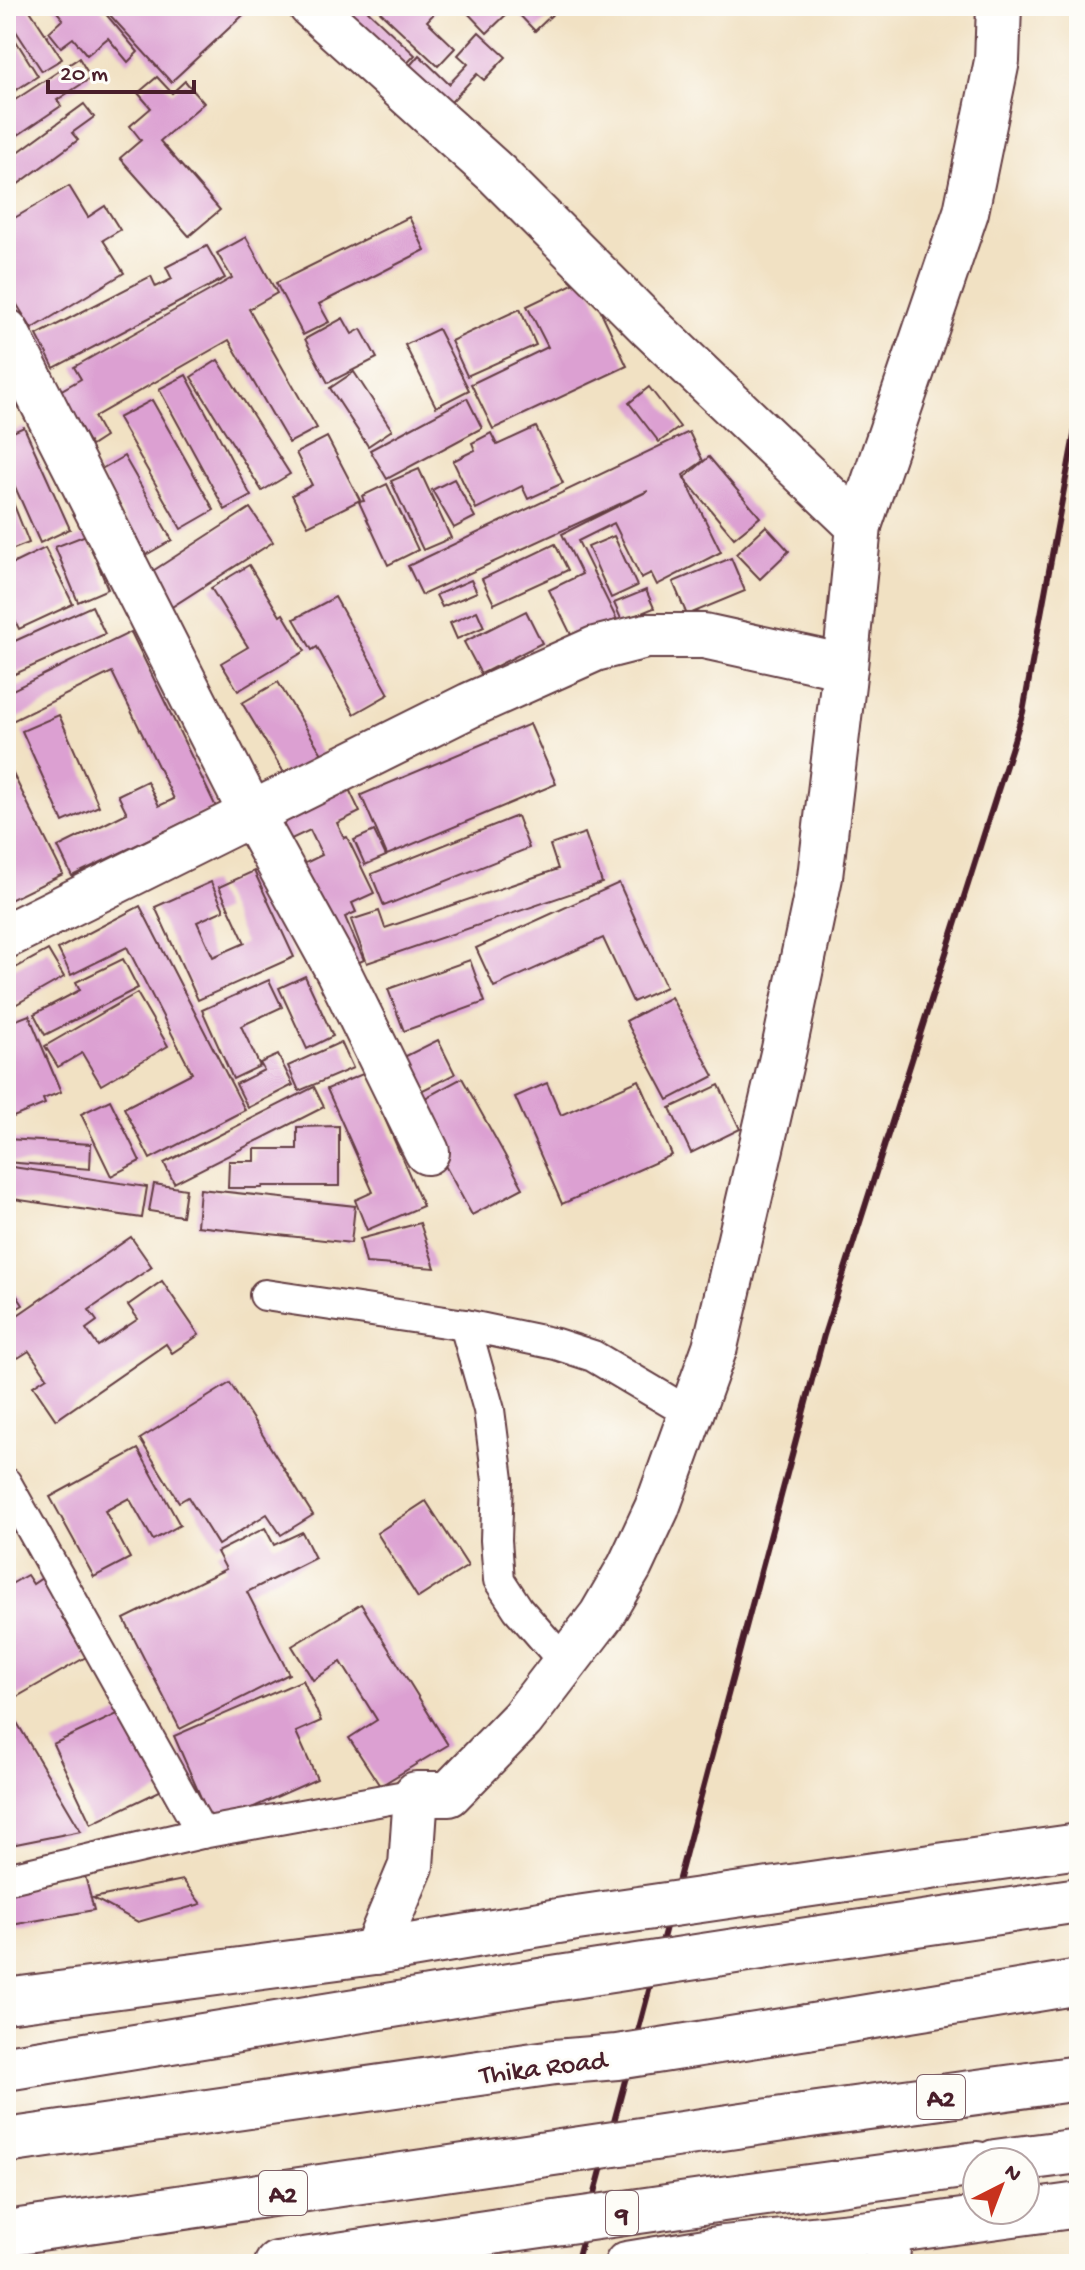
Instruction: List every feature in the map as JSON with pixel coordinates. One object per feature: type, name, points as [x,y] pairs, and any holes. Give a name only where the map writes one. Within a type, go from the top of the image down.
[{"type":"main road","points":[[311,6],[497,174],[649,326],[859,526]]},
{"type":"main road","points":[[375,1952],[411,1866],[416,1794],[449,1794],[522,1719],[601,1616],[630,1566],[657,1508],[715,1347],[820,877],[859,526],[966,212],[997,61],[999,6]]},
{"type":"main road","points":[[6,331],[251,813],[338,971],[427,1152]]},
{"type":"main road","points":[[7,933],[498,692],[595,649],[646,636],[704,636],[845,667]]},
{"type":"main road","points":[[6,2001],[375,1952],[570,1919],[1079,1846]]},
{"type":"main road","points":[[6,2068],[546,1980],[1079,1900]]},
{"type":"main road","name":"Thika Road","points":[[6,2141],[555,2062],[617,2057],[1079,1982]]},
{"type":"main road","name":"A2","points":[[6,2233],[1079,2078]]},
{"type":"main road","points":[[1041,2156],[1079,2151]]},
{"type":"main road","name":"9","points":[[277,2264],[961,2166]]},
{"type":"main road","points":[[627,2264],[724,2248],[888,2248],[1079,2205]]},
{"type":"lane","points":[[265,1295],[465,1325],[556,1344],[593,1356],[691,1414]]},
{"type":"lane","points":[[465,1325],[489,1410],[498,1480],[496,1540],[499,1580],[518,1609],[565,1663]]},
{"type":"lane","points":[[6,1483],[202,1833]]},
{"type":"lane","points":[[6,1879],[202,1833],[416,1794]]},
{"type":"building","points":[[6,6],[27,6],[62,59],[42,71],[6,16]]},
{"type":"building","points":[[52,6],[99,6],[138,52],[128,62],[108,38],[87,55],[73,38],[61,47],[49,32],[63,19]]},
{"type":"building","points":[[117,6],[253,6],[171,82],[109,14]]},
{"type":"building","points":[[318,6],[373,6],[368,11],[415,55],[394,77]]},
{"type":"building","points":[[374,6],[441,6],[427,21],[455,48],[438,66]]},
{"type":"building","points":[[461,6],[561,6],[535,31],[513,8],[487,33]]},
{"type":"building","points":[[6,25],[38,76],[13,92],[6,81]]},
{"type":"building","points":[[479,32],[506,57],[484,80],[477,74],[441,113],[401,76],[419,55],[449,84],[468,64],[458,55]]},
{"type":"building","points":[[79,58],[91,78],[57,100],[61,106],[6,143],[6,87],[15,100]]},
{"type":"building","points":[[157,77],[172,93],[185,81],[204,103],[160,141],[220,210],[189,236],[120,158],[141,140],[130,126],[151,108],[138,93]]},
{"type":"building","points":[[84,104],[94,117],[72,133],[78,140],[6,193],[6,161]]},
{"type":"building","points":[[69,186],[88,217],[105,206],[120,230],[103,240],[124,273],[32,329],[6,287],[6,223]]},
{"type":"building","points":[[409,217],[425,250],[319,304],[329,322],[303,335],[276,283]]},
{"type":"building","points":[[246,237],[277,293],[249,309],[317,428],[289,443],[229,340],[94,417],[105,437],[91,446],[60,391],[81,379],[74,367],[232,278],[217,253]]},
{"type":"building","points":[[207,246],[225,278],[54,368],[37,335],[151,276],[156,287],[172,279],[166,267]]},
{"type":"building","points":[[585,278],[627,366],[493,429],[471,384],[548,347],[527,306]]},
{"type":"building","points":[[520,309],[536,345],[467,376],[451,341]]},
{"type":"building","points":[[343,318],[352,334],[361,329],[377,358],[328,383],[305,339]]},
{"type":"building","points":[[438,329],[469,390],[436,407],[405,345]]},
{"type":"building","points":[[218,360],[290,474],[262,491],[191,377]]},
{"type":"building","points":[[354,372],[392,430],[368,446],[330,388]]},
{"type":"building","points":[[186,375],[251,496],[225,510],[159,389]]},
{"type":"building","points":[[649,387],[680,427],[659,442],[629,403]]},
{"type":"building","points":[[467,398],[482,428],[387,479],[370,450]]},
{"type":"building","points":[[152,400],[214,510],[181,529],[118,418]]},
{"type":"building","points":[[24,427],[70,529],[40,543],[6,472],[6,435]]},
{"type":"building","points":[[536,427],[563,483],[528,499],[522,486],[476,509],[453,461],[475,450],[472,443],[491,433],[497,445]]},
{"type":"building","points":[[689,432],[703,461],[683,475],[721,552],[657,585],[651,573],[641,578],[614,523],[578,541],[620,626],[577,647],[549,590],[582,574],[562,534],[648,491],[422,595],[408,566]]},
{"type":"building","points":[[327,437],[360,500],[308,526],[292,495],[312,485],[296,453]]},
{"type":"building","points":[[124,456],[172,540],[146,555],[98,471]]},
{"type":"building","points":[[709,457],[760,517],[734,538],[684,478]]},
{"type":"building","points":[[419,469],[451,538],[423,550],[391,481]]},
{"type":"building","points":[[454,479],[475,517],[454,528],[432,490]]},
{"type":"building","points":[[387,484],[418,550],[388,565],[359,502],[364,501],[362,496]]},
{"type":"building","points":[[6,485],[29,543],[6,552]]},
{"type":"building","points":[[250,508],[273,542],[167,610],[145,576]]},
{"type":"building","points":[[766,526],[789,551],[760,579],[736,554]]},
{"type":"building","points":[[86,535],[108,589],[78,602],[55,547]]},
{"type":"building","points":[[614,536],[637,586],[611,598],[588,547]]},
{"type":"building","points":[[555,544],[568,570],[494,604],[482,579]]},
{"type":"building","points":[[45,548],[73,604],[19,629],[6,602],[6,567]]},
{"type":"building","points":[[731,558],[745,591],[687,615],[673,582]]},
{"type":"building","points":[[249,565],[305,651],[238,691],[221,663],[248,647],[211,588]]},
{"type":"building","points":[[471,580],[477,592],[442,607],[436,595]]},
{"type":"building","points":[[646,590],[654,608],[622,621],[614,603]]},
{"type":"building","points":[[335,597],[389,694],[354,714],[317,647],[312,650],[294,619]]},
{"type":"building","points":[[92,606],[105,634],[6,678],[6,645]]},
{"type":"building","points":[[477,611],[484,627],[457,639],[450,623]]},
{"type":"building","points":[[526,611],[542,643],[481,674],[464,642]]},
{"type":"building","points":[[131,632],[216,807],[72,876],[58,847],[127,813],[118,795],[147,781],[159,806],[174,799],[112,672],[6,724],[6,693]]},
{"type":"building","points":[[278,682],[322,754],[286,776],[242,703]]},
{"type":"building","points":[[59,715],[99,806],[63,822],[22,731]]},
{"type":"building","points":[[530,724],[556,784],[387,855],[361,795]]},
{"type":"building","points":[[6,760],[63,874],[6,902]]},
{"type":"building","points":[[348,787],[360,812],[337,823],[374,893],[352,903],[356,912],[345,917],[364,960],[340,971],[291,870],[322,855],[310,830],[283,843],[273,823]]},
{"type":"building","points":[[517,816],[529,848],[384,906],[371,874]]},
{"type":"building","points":[[374,831],[386,856],[365,865],[354,840]]},
{"type":"building","points":[[585,833],[602,883],[367,963],[351,920],[379,911],[385,928],[558,869],[550,845]]},
{"type":"building","points":[[254,871],[294,957],[198,1000],[155,907],[211,882],[224,910],[197,922],[213,957],[245,943],[219,887]]},
{"type":"building","points":[[619,883],[666,987],[633,1002],[603,938],[494,987],[476,948]]},
{"type":"building","points":[[140,906],[245,1110],[150,1159],[124,1108],[192,1073],[127,947],[71,975],[58,949]]},
{"type":"building","points":[[48,950],[64,977],[6,1010],[6,973]]},
{"type":"building","points":[[123,959],[138,988],[45,1035],[34,1014],[80,990],[76,982]]},
{"type":"building","points":[[470,960],[485,1002],[404,1031],[388,989]]},
{"type":"building","points":[[305,976],[333,1036],[307,1049],[279,988]]},
{"type":"building","points":[[269,980],[282,1007],[241,1026],[260,1066],[233,1079],[202,1010]]},
{"type":"building","points":[[137,993],[168,1046],[101,1085],[82,1053],[58,1067],[45,1046]]},
{"type":"building","points":[[671,997],[714,1076],[668,1100],[626,1021]]},
{"type":"building","points":[[29,1015],[61,1092],[43,1099],[45,1104],[6,1120],[6,1024]]},
{"type":"building","points":[[438,1040],[455,1074],[409,1097],[392,1063]]},
{"type":"building","points":[[341,1042],[353,1068],[299,1091],[288,1066]]},
{"type":"building","points":[[278,1055],[293,1085],[248,1108],[236,1084],[264,1070],[260,1063]]},
{"type":"building","points":[[365,1073],[423,1206],[367,1230],[355,1200],[373,1192],[327,1089]]},
{"type":"building","points":[[462,1078],[523,1188],[472,1215],[412,1105]]},
{"type":"building","points":[[639,1080],[672,1155],[562,1204],[515,1097],[547,1083],[561,1115]]},
{"type":"building","points":[[719,1085],[740,1129],[691,1153],[670,1108]]},
{"type":"building","points":[[314,1087],[324,1107],[174,1183],[164,1163]]},
{"type":"building","points":[[110,1100],[140,1161],[111,1176],[81,1114]]},
{"type":"building","points":[[339,1126],[339,1186],[228,1188],[229,1161],[255,1161],[255,1149],[297,1149],[297,1127]]},
{"type":"building","points":[[6,1139],[91,1144],[90,1169],[6,1162]]},
{"type":"building","points":[[6,1166],[147,1187],[142,1218],[6,1198]]},
{"type":"building","points":[[154,1184],[186,1189],[182,1216],[149,1211]]},
{"type":"building","points":[[200,1189],[355,1206],[351,1243],[197,1226]]},
{"type":"building","points":[[420,1223],[435,1268],[366,1263],[360,1239]]},
{"type":"building","points":[[131,1237],[152,1267],[89,1310],[97,1321],[86,1329],[98,1346],[138,1319],[128,1305],[162,1281],[199,1335],[172,1353],[166,1344],[56,1420],[33,1386],[47,1377],[29,1351],[18,1358],[6,1340],[6,1323]]},
{"type":"building","points":[[6,1279],[23,1305],[6,1315]]},
{"type":"building","points":[[230,1383],[313,1515],[281,1535],[267,1514],[218,1545],[188,1497],[179,1502],[140,1439]]},
{"type":"building","points":[[138,1449],[180,1525],[153,1540],[129,1498],[105,1511],[130,1558],[94,1577],[50,1497]]},
{"type":"building","points":[[426,1501],[468,1566],[418,1598],[377,1533]]},
{"type":"building","points":[[265,1528],[274,1545],[302,1532],[315,1558],[247,1592],[289,1674],[180,1729],[124,1619],[226,1569],[217,1552]]},
{"type":"building","points":[[48,1574],[71,1612],[62,1617],[86,1657],[6,1703],[6,1587],[27,1575],[33,1584]]},
{"type":"building","points":[[361,1604],[448,1745],[380,1786],[349,1738],[377,1720],[341,1662],[313,1680],[292,1646]]},
{"type":"building","points":[[303,1680],[321,1721],[296,1732],[317,1779],[213,1825],[174,1736]]},
{"type":"building","points":[[6,1704],[81,1831],[6,1846]]},
{"type":"building","points":[[128,1709],[166,1788],[91,1824],[53,1744]]},
{"type":"building","points":[[85,1876],[94,1910],[6,1926],[6,1893]]},
{"type":"building","points":[[183,1880],[201,1904],[138,1922],[93,1898]]},
{"type":"railway","points":[[576,2264],[824,1335],[1023,712],[1079,408]]}]
